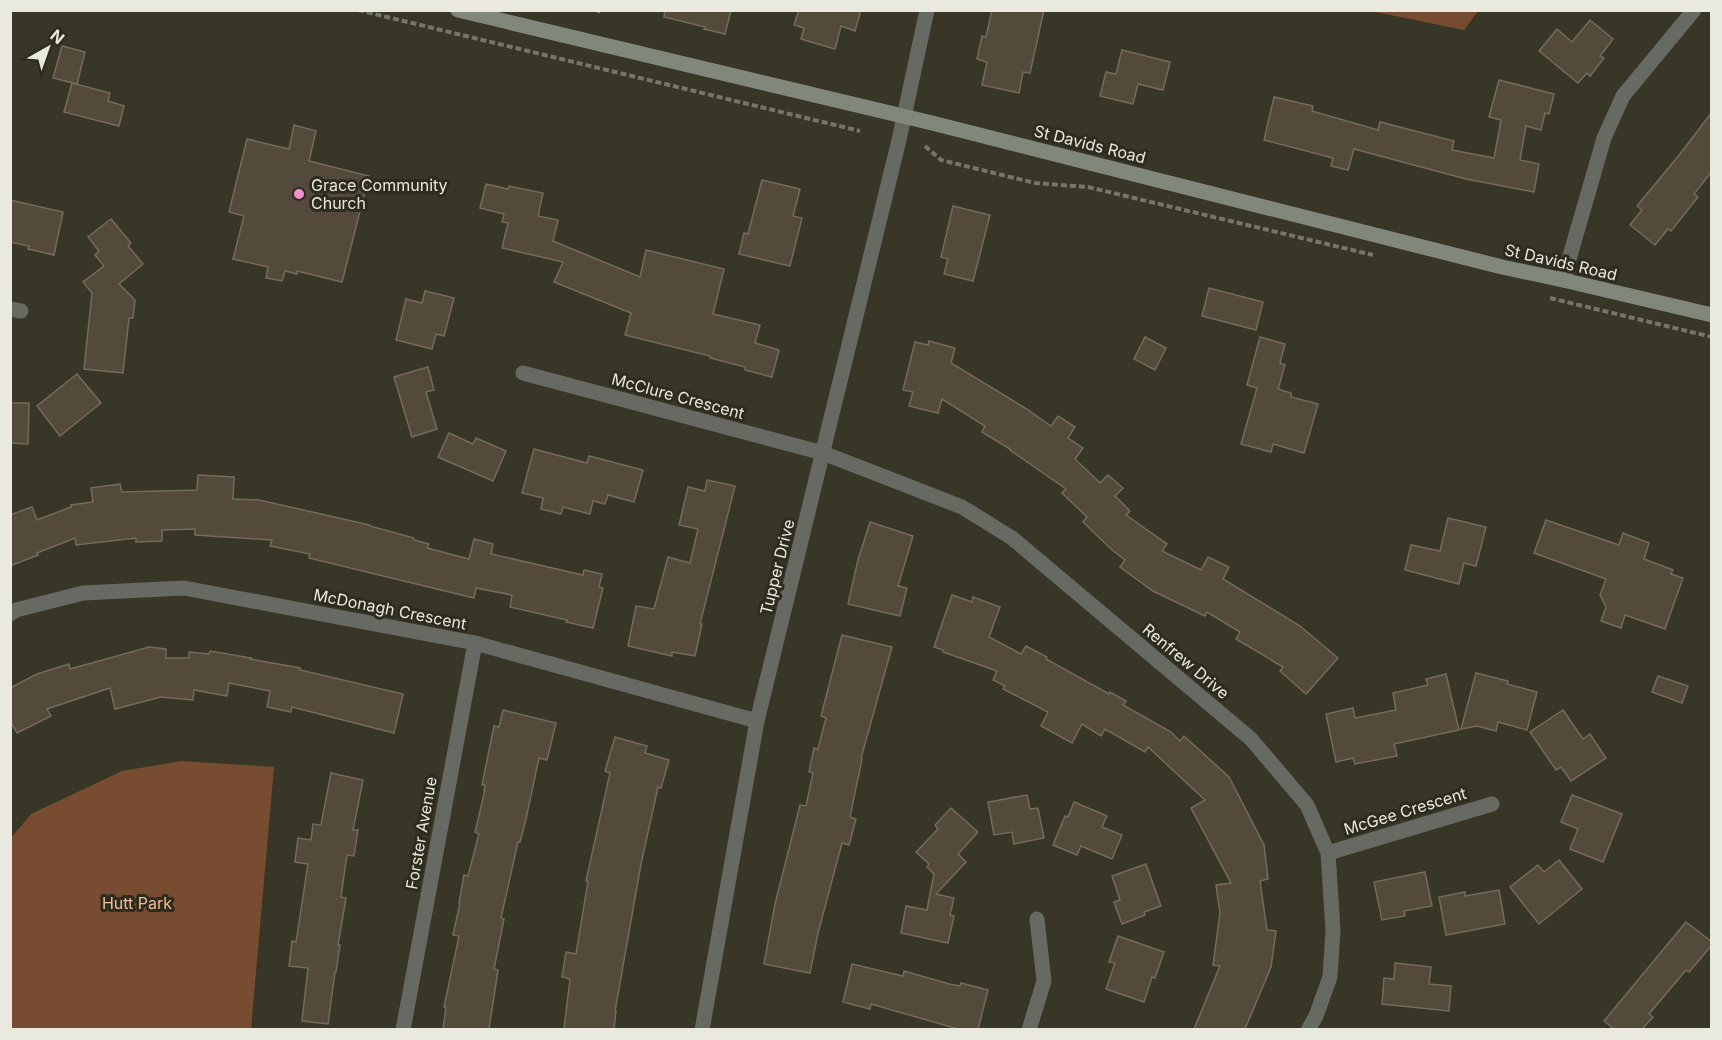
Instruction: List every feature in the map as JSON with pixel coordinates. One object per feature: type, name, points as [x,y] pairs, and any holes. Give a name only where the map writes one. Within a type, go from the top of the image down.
[{"type":"main road","name":"St Davids Road","points":[[458,10],[905,116],[1502,267],[1712,315]]},
{"type":"street","name":"Tupper Drive","points":[[702,1029],[758,722],[905,116],[927,10]]},
{"type":"street","points":[[1563,280],[1604,138],[1623,96],[1694,10]]},
{"type":"street","name":"McClure Crescent","points":[[523,373],[823,453]]},
{"type":"street","name":"Renfrew Drive","points":[[823,453],[962,507],[1012,538],[1251,739],[1307,805],[1328,853],[1333,930],[1330,977],[1316,1016],[1308,1029]]},
{"type":"street","name":"McDonagh Crescent","points":[[10,614],[16,610],[83,592],[184,588],[474,643],[758,722]]},
{"type":"street","name":"Forster Avenue","points":[[403,1029],[474,643]]},
{"type":"street","name":"McGee Crescent","points":[[1328,853],[1492,804]]},
{"type":"street","points":[[1029,1029],[1044,981],[1037,919]]},
{"type":"path","points":[[358,10],[860,131]]},
{"type":"path","points":[[925,147],[941,160],[993,173],[1035,183],[1088,187],[1373,255]]},
{"type":"path","points":[[1544,296],[1712,337]]},
{"type":"green space","points":[[1371,11],[1478,11],[1464,30]]},
{"type":"green space","name":"Hutt Park","points":[[182,761],[274,767],[251,1029],[11,1029],[11,838],[31,814],[122,771]]},
{"type":"building","points":[[665,10],[731,10],[725,34],[664,17]]},
{"type":"building","points":[[799,10],[861,10],[855,31],[841,26],[835,49],[801,39],[804,28],[794,25]]},
{"type":"building","points":[[992,10],[1044,10],[1030,73],[1023,72],[1019,93],[982,85],[987,62],[977,59],[982,36],[986,37]]},
{"type":"building","points":[[1590,20],[1613,39],[1600,56],[1604,58],[1590,76],[1587,73],[1578,83],[1539,51],[1557,29],[1572,42]]},
{"type":"building","points":[[62,46],[85,52],[77,84],[53,78]]},
{"type":"building","points":[[1122,50],[1170,62],[1163,90],[1138,84],[1133,104],[1100,96],[1106,72],[1116,74]]},
{"type":"building","points":[[1499,80],[1554,94],[1549,114],[1545,113],[1541,130],[1526,126],[1520,160],[1539,164],[1534,192],[1466,179],[1354,149],[1348,170],[1331,166],[1333,158],[1264,140],[1274,97],[1313,106],[1312,111],[1378,130],[1380,122],[1454,141],[1452,150],[1494,158],[1501,120],[1489,117]]},
{"type":"building","points":[[72,83],[110,93],[108,101],[124,106],[119,126],[64,112]]},
{"type":"building","points":[[1712,112],[1712,171],[1694,194],[1698,197],[1671,231],[1668,229],[1655,245],[1630,225],[1642,210],[1637,206]]},
{"type":"building","name":"Grace Community Church","points":[[294,125],[316,131],[309,161],[369,176],[342,282],[297,271],[297,274],[285,271],[282,281],[266,278],[268,267],[233,259],[244,216],[229,212],[247,139],[289,149]]},
{"type":"building","points":[[762,180],[800,189],[793,216],[802,218],[790,266],[739,254],[744,233],[748,234]]},
{"type":"building","points":[[486,184],[543,193],[538,216],[558,220],[553,241],[640,277],[646,250],[724,269],[713,314],[760,325],[755,343],[779,350],[772,377],[745,370],[745,367],[710,358],[710,356],[625,335],[631,313],[554,282],[563,262],[502,248],[508,223],[502,222],[504,214],[480,208]]},
{"type":"building","points":[[10,200],[63,212],[54,255],[10,242]]},
{"type":"building","points":[[953,206],[990,215],[973,281],[944,274],[948,259],[941,257]]},
{"type":"building","points":[[111,219],[131,243],[128,246],[143,264],[119,284],[135,300],[133,318],[129,318],[123,373],[84,369],[92,293],[83,282],[104,266],[95,255],[99,251],[88,237]]},
{"type":"building","points":[[1209,288],[1263,302],[1256,330],[1202,316]]},
{"type":"building","points":[[425,291],[454,298],[444,336],[436,334],[432,349],[396,340],[406,299],[422,303]]},
{"type":"building","points":[[1145,337],[1166,348],[1155,370],[1134,359]]},
{"type":"building","points":[[1260,337],[1285,344],[1280,363],[1285,365],[1278,389],[1291,393],[1291,397],[1318,404],[1304,453],[1273,444],[1271,452],[1241,444],[1257,388],[1247,385]]},
{"type":"building","points":[[929,341],[955,348],[951,363],[1051,426],[1058,416],[1075,427],[1068,438],[1083,448],[1075,459],[1100,483],[1108,475],[1123,488],[1115,496],[1130,511],[1126,515],[1167,544],[1162,551],[1201,570],[1208,557],[1229,567],[1223,579],[1300,626],[1338,658],[1306,694],[1280,671],[1283,667],[1236,639],[1240,632],[1207,612],[1205,616],[1153,591],[1120,567],[1125,560],[1083,522],[1087,517],[1062,493],[1066,489],[982,432],[985,426],[942,399],[938,413],[909,406],[913,392],[903,390],[915,342],[928,345]]},
{"type":"building","points":[[428,367],[434,390],[426,392],[437,429],[412,437],[394,377]]},
{"type":"building","points":[[77,374],[101,403],[60,436],[37,406]]},
{"type":"building","points":[[10,403],[29,403],[28,444],[10,443]]},
{"type":"building","points":[[449,433],[473,444],[476,438],[506,451],[493,481],[438,457]]},
{"type":"building","points":[[534,449],[587,463],[589,456],[643,470],[634,502],[608,495],[605,504],[593,501],[590,514],[563,507],[561,514],[541,509],[543,498],[522,493]]},
{"type":"building","points":[[198,475],[234,477],[233,499],[259,500],[370,525],[429,544],[427,548],[469,559],[474,539],[493,544],[491,554],[583,575],[584,570],[602,574],[599,587],[603,588],[593,628],[510,607],[512,595],[476,588],[474,598],[309,558],[310,554],[270,546],[272,540],[195,535],[195,529],[162,530],[162,541],[136,542],[136,538],[76,545],[75,538],[10,566],[10,515],[32,507],[37,520],[71,507],[71,505],[93,502],[91,488],[120,484],[122,492],[197,490]]},
{"type":"building","points":[[707,480],[735,486],[700,624],[702,624],[695,656],[672,652],[672,656],[628,646],[636,606],[654,609],[668,557],[690,563],[698,529],[679,525],[688,487],[705,491]]},
{"type":"building","points":[[1448,518],[1486,527],[1476,566],[1464,563],[1459,584],[1405,570],[1411,545],[1440,551]]},
{"type":"building","points":[[1546,520],[1619,545],[1623,533],[1649,543],[1644,559],[1673,570],[1671,574],[1683,578],[1665,629],[1625,615],[1621,628],[1601,621],[1606,607],[1600,595],[1606,579],[1534,553]]},
{"type":"building","points":[[870,522],[913,536],[898,586],[907,588],[900,616],[848,604]]},
{"type":"building","points":[[952,595],[972,602],[973,597],[1000,607],[989,637],[1021,654],[1026,646],[1109,694],[1110,692],[1126,701],[1123,705],[1171,732],[1180,741],[1184,736],[1229,777],[1264,845],[1268,879],[1260,881],[1267,930],[1276,931],[1271,967],[1245,1029],[1194,1029],[1220,966],[1213,965],[1220,913],[1216,885],[1231,883],[1191,808],[1205,800],[1148,747],[1145,752],[1105,729],[1101,736],[1082,724],[1072,743],[1041,726],[1048,712],[1003,689],[1005,686],[993,680],[997,671],[934,647]]},
{"type":"building","points":[[842,635],[892,647],[861,758],[850,817],[856,819],[849,845],[842,843],[810,973],[764,964],[775,904],[800,805],[806,806],[813,773],[809,772],[814,748],[818,749],[826,718],[821,716]]},
{"type":"building","points":[[149,647],[166,649],[166,658],[189,658],[189,652],[209,654],[210,651],[251,658],[403,694],[394,733],[292,707],[291,712],[267,707],[270,691],[229,683],[227,696],[194,690],[193,700],[161,697],[115,709],[110,688],[47,709],[51,716],[17,733],[10,721],[10,688],[37,674],[69,664],[70,669]]},
{"type":"building","points":[[1476,673],[1508,681],[1507,684],[1537,692],[1527,730],[1498,722],[1496,731],[1477,726],[1461,729]]},
{"type":"building","points":[[1446,674],[1459,730],[1394,744],[1397,756],[1355,764],[1353,758],[1336,762],[1326,714],[1353,708],[1355,718],[1396,710],[1393,693],[1428,685],[1426,679]]},
{"type":"building","points":[[1658,676],[1688,686],[1682,703],[1652,692]]},
{"type":"building","points":[[503,710],[556,723],[547,760],[539,758],[501,918],[504,919],[494,969],[498,970],[489,1029],[443,1029],[446,1007],[444,1007],[459,936],[453,935],[464,875],[468,876],[479,834],[475,832],[485,790],[485,785],[482,785],[494,726],[499,727]]},
{"type":"building","points":[[1563,710],[1583,739],[1590,734],[1606,758],[1571,781],[1561,767],[1556,770],[1530,732]]},
{"type":"building","points":[[615,737],[647,746],[645,753],[669,760],[661,788],[658,787],[641,864],[615,1011],[614,1029],[564,1029],[570,979],[562,977],[566,952],[576,954],[588,881],[586,881],[610,773],[605,771]]},
{"type":"building","points":[[331,773],[363,780],[353,830],[358,830],[354,856],[347,855],[341,897],[346,898],[328,1024],[302,1021],[308,968],[289,966],[292,941],[296,942],[308,864],[295,862],[298,838],[311,840],[313,824],[321,825]]},
{"type":"building","points":[[1027,795],[1030,809],[1038,808],[1044,838],[1014,844],[1012,832],[994,835],[988,802]]},
{"type":"building","points":[[1572,795],[1622,814],[1603,862],[1570,849],[1578,829],[1561,822]]},
{"type":"building","points":[[1074,802],[1107,816],[1102,827],[1122,835],[1112,859],[1081,846],[1077,855],[1053,845],[1065,816],[1068,817]]},
{"type":"building","points":[[951,808],[978,832],[958,854],[966,862],[936,894],[954,898],[950,915],[954,916],[948,943],[901,933],[906,906],[927,910],[934,874],[927,867],[929,864],[916,852],[938,829],[935,825]]},
{"type":"building","points":[[1559,860],[1582,889],[1539,924],[1510,887],[1538,865],[1544,872]]},
{"type":"building","points":[[1146,864],[1161,906],[1122,924],[1114,902],[1120,900],[1112,876]]},
{"type":"building","points":[[1425,872],[1432,906],[1404,911],[1405,916],[1382,920],[1374,882]]},
{"type":"building","points":[[1499,890],[1505,924],[1446,935],[1439,897],[1465,892],[1465,896]]},
{"type":"building","points":[[1686,922],[1712,942],[1712,945],[1689,972],[1686,970],[1649,1014],[1653,1017],[1642,1029],[1614,1029],[1604,1021]]},
{"type":"building","points":[[1118,936],[1164,952],[1155,978],[1152,977],[1144,1002],[1106,989],[1115,963],[1109,962]]},
{"type":"building","points":[[1395,963],[1431,967],[1429,984],[1451,986],[1449,1011],[1382,1004],[1384,978],[1394,979]]},
{"type":"building","points":[[852,964],[903,976],[904,971],[949,984],[960,986],[961,983],[988,990],[978,1029],[958,1029],[871,1004],[870,1009],[843,1002]]},
{"type":"place","name":"Grace Community Church","points":[[299,194]]}]
